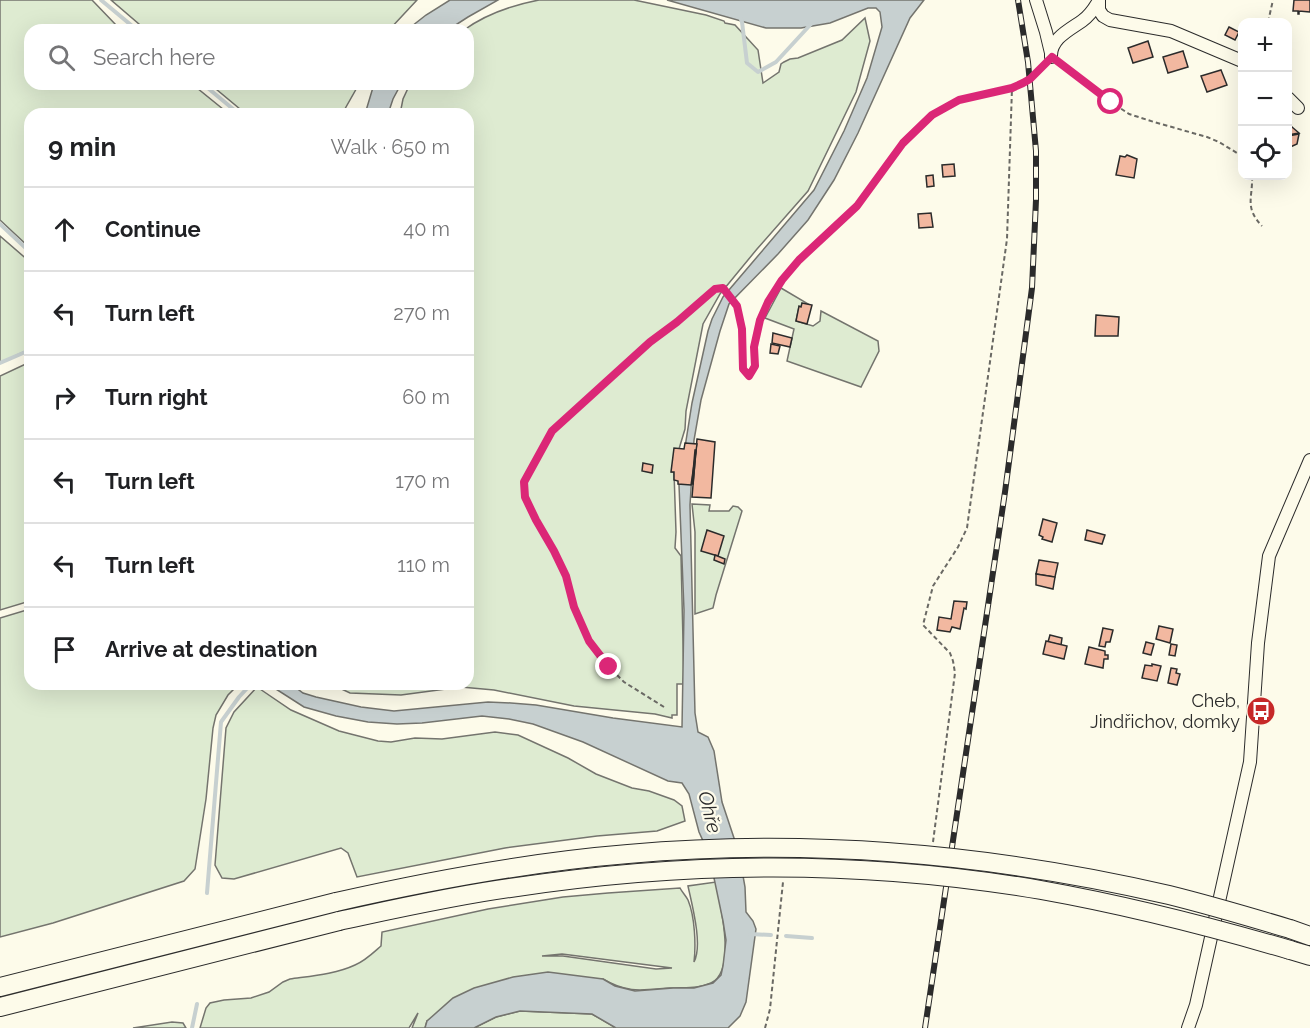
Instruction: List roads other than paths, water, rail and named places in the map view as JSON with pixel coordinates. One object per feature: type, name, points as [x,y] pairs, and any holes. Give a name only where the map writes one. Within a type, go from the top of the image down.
[{"type":"highway","points":[[0,987],[336,902],[448,878],[568,860],[690,850],[821,849],[924,855],[1043,870],[1169,895],[1310,936]]},
{"type":"highway","points":[[0,1007],[339,921],[452,898],[570,880],[693,870],[827,869],[920,875],[1039,890],[1165,915],[1310,957]]},
{"type":"street","points":[[1036,0],[1051,55],[1059,37],[1091,13],[1099,1]]},
{"type":"street","points":[[1099,1],[1099,10],[1110,20]]},
{"type":"street","points":[[1041,16],[1047,25],[1055,29],[1068,28],[1093,18],[1171,31],[1238,59]]},
{"type":"street","points":[[1292,103],[1298,108]]},
{"type":"street","points":[[1188,1028],[1196,1005],[1250,762],[1258,643],[1269,556],[1310,460]]},
{"type":"water","points":[[450,0],[498,0],[457,24],[415,24]]},
{"type":"water","name":"Ohře","points":[[667,0],[924,0],[910,18],[834,180],[808,220],[729,304],[701,400],[694,440],[690,505],[695,713],[698,732],[708,737],[714,751],[722,802],[739,853],[745,887],[746,912],[756,929],[746,1002],[740,1016],[728,1028],[616,1028],[592,1014],[520,1011],[496,1017],[474,1028],[425,1028],[427,1021],[453,998],[474,988],[513,977],[548,972],[603,979],[615,986],[635,991],[694,988],[713,983],[721,975],[726,940],[723,921],[709,854],[699,832],[689,794],[682,783],[668,781],[583,742],[533,724],[482,716],[422,723],[368,722],[304,707],[277,690],[299,690],[316,697],[361,707],[394,711],[488,702],[511,703],[682,727],[684,610],[679,485],[692,403],[708,331],[723,297],[814,190],[844,131],[867,78],[882,27],[880,12],[876,8],[868,8],[830,23],[801,28],[766,28]]},
{"type":"water","points":[[372,90],[398,90],[390,108],[367,108]]},
{"type":"waterway","points":[[101,0],[130,24]]},
{"type":"waterway","points":[[740,17],[747,63],[758,72],[776,62],[811,24]]},
{"type":"waterway","points":[[210,90],[232,108]]},
{"type":"waterway","points":[[0,224],[24,246]]},
{"type":"waterway","points":[[0,363],[24,353]]},
{"type":"waterway","points":[[207,893],[221,722],[245,690]]},
{"type":"waterway","points":[[750,934],[771,935]]},
{"type":"waterway","points":[[786,936],[812,938]]},
{"type":"waterway","points":[[192,1028],[197,1004]]},
{"type":"railway","points":[[925,1028],[1005,492],[1032,288],[1036,151],[1028,62],[1018,0]]},
{"type":"place","name":"Cheb, Jindřichov, domky","points":[[1261,711]]}]
